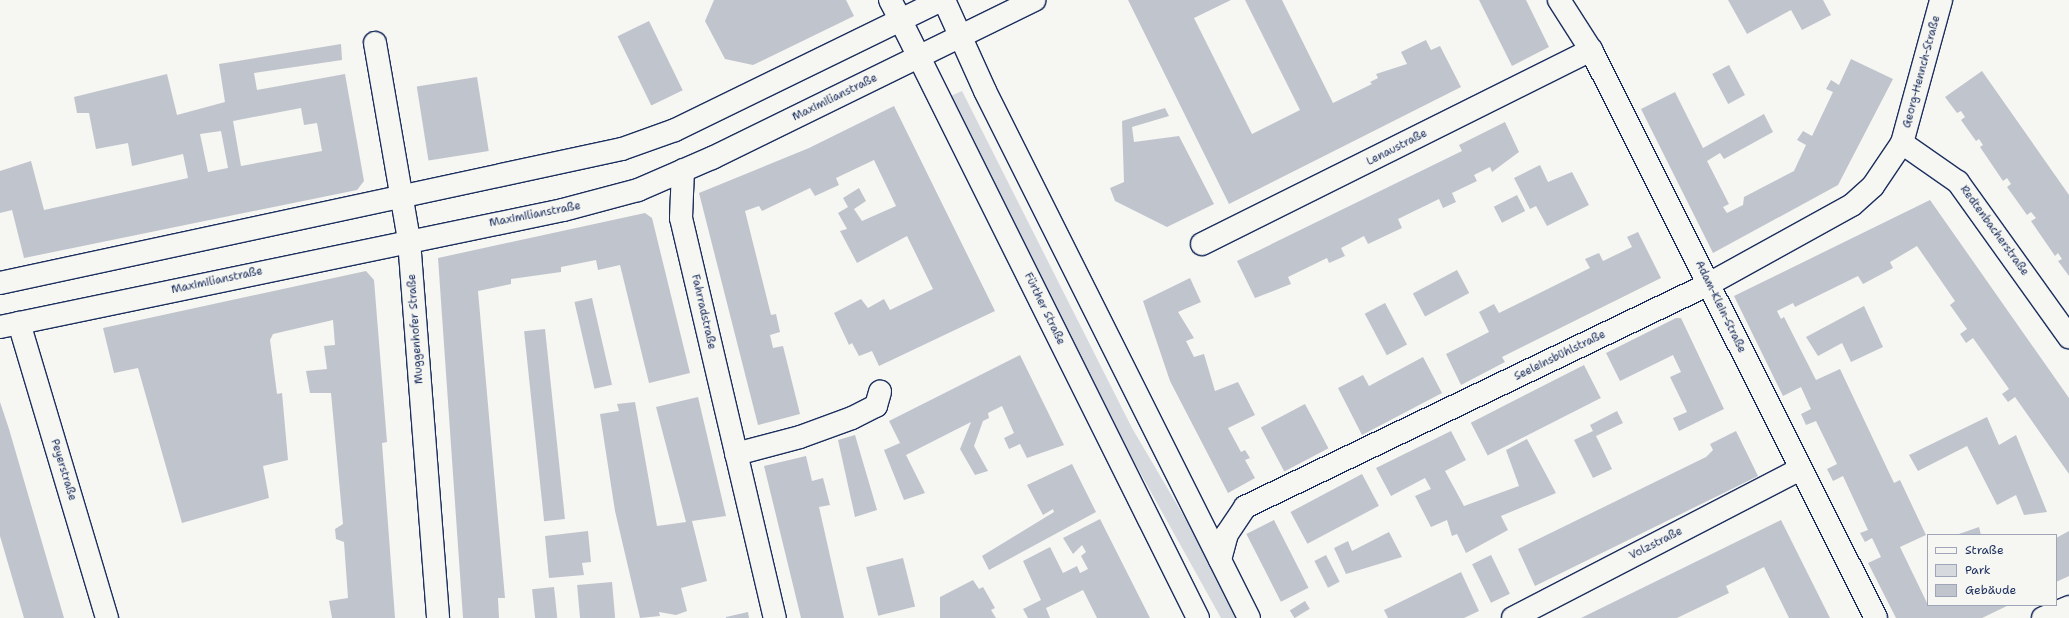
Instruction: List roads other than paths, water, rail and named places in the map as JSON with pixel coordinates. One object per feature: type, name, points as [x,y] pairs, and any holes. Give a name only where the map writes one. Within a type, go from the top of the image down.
[{"type":"street","name":"Fürther Straße","points":[[890,0],[1198,618]]},
{"type":"street","points":[[0,283],[402,198],[602,154],[646,141],[941,0]]},
{"type":"street","points":[[944,0],[960,37],[1249,618]]},
{"type":"street","name":"Maximilianstraße","points":[[9,325],[604,200],[683,170],[918,58],[1034,0]]},
{"type":"street","name":"Adam-Klein-Straße","points":[[1559,0],[1591,50],[1876,618]]},
{"type":"street","name":"Georg-Hennch-Straße","points":[[1902,144],[1941,0]]},
{"type":"street","name":"Muggenhofer Straße","points":[[374,43],[409,240],[438,618]]},
{"type":"street","name":"Lenaustraße","points":[[1202,244],[1591,50]]},
{"type":"street","name":"Seeleinsbühlstraße","points":[[1220,560],[1227,534],[1245,507],[1709,284],[1852,205],[1873,186],[1902,144]]},
{"type":"street","name":"Redtenbacherstraße","points":[[1902,144],[1958,182],[2069,336]]},
{"type":"street","name":"Fahrradstraße","points":[[683,170],[679,208],[683,229],[775,618]]},
{"type":"street","name":"Peyerstraße","points":[[9,325],[107,618]]},
{"type":"street","points":[[736,454],[800,437],[852,418],[876,406],[880,392]]},
{"type":"street","name":"Volzstraße","points":[[1513,618],[1800,469]]},
{"type":"street","points":[[2043,618],[2069,607]]}]
